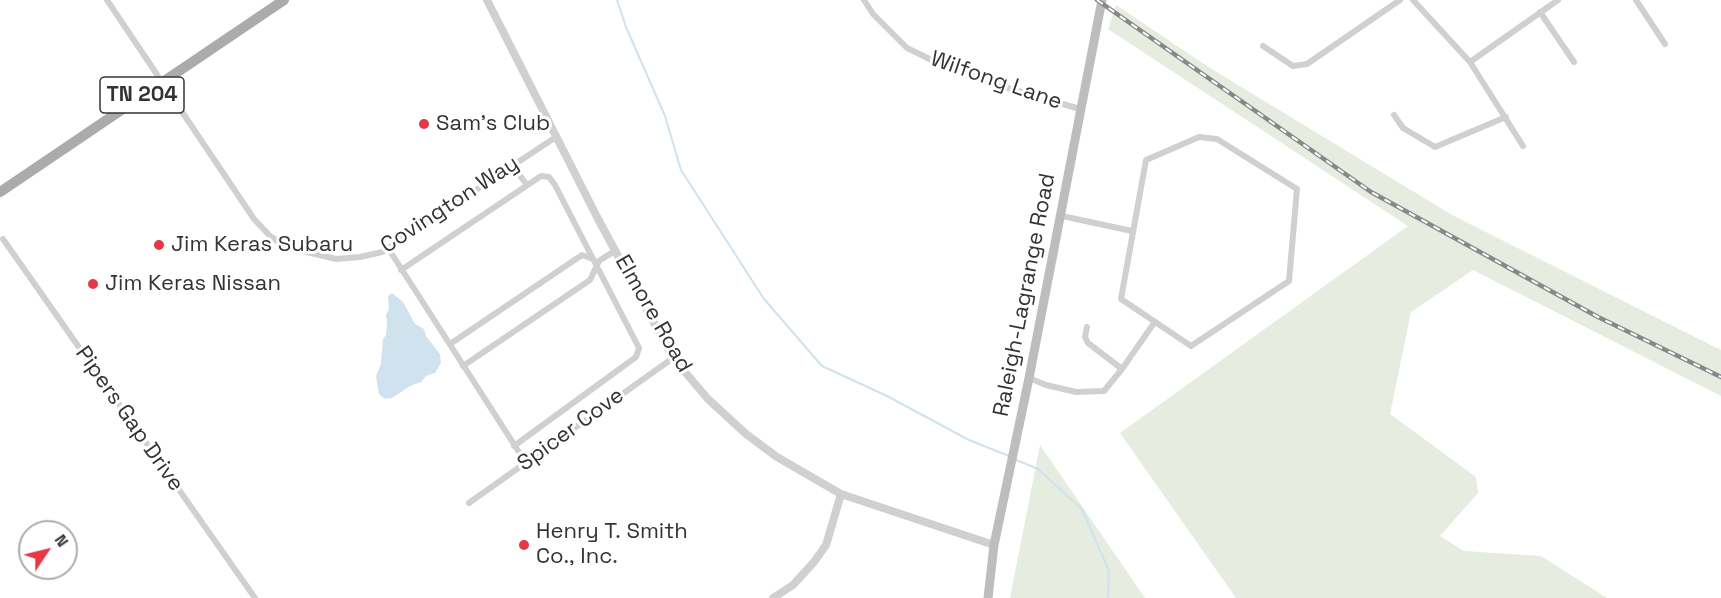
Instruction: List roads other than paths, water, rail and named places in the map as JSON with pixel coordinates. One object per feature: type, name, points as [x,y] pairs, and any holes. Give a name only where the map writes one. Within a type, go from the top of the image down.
[{"type":"main road","name":"TN 204","points":[[0,192],[284,0]]},
{"type":"main road","name":"Raleigh-Lagrange Road","points":[[988,598],[994,545],[1062,216],[1102,0]]},
{"type":"street","name":"Covington Way","points":[[107,0],[254,219],[280,244],[336,259],[382,252],[556,137]]},
{"type":"street","name":"Elmore Road","points":[[486,0],[673,358],[708,399],[746,434],[777,457],[841,494],[994,545]]},
{"type":"street","name":"Wilfong Lane","points":[[864,0],[873,14],[907,48],[980,80],[1080,109]]},
{"type":"street","points":[[1263,46],[1293,66],[1307,64],[1400,0]]},
{"type":"street","points":[[1413,0],[1470,62],[1523,146]]},
{"type":"street","points":[[1470,62],[1558,0]]},
{"type":"street","points":[[1636,0],[1665,44]]},
{"type":"street","points":[[1540,12],[1574,62]]},
{"type":"street","points":[[1394,115],[1403,128],[1435,147],[1506,117]]},
{"type":"street","points":[[1199,137],[1217,139],[1297,189],[1289,281],[1191,346],[1154,323],[1121,299],[1146,160],[1199,137]]},
{"type":"street","points":[[513,165],[527,185]]},
{"type":"street","points":[[401,270],[541,176],[549,177],[555,185],[639,348],[636,357],[514,446]]},
{"type":"street","points":[[1062,216],[1132,231]]},
{"type":"street","name":"Pipers Gap Drive","points":[[3,239],[255,598]]},
{"type":"street","points":[[388,248],[526,463]]},
{"type":"street","points":[[463,366],[590,280],[596,262],[616,250]]},
{"type":"street","points":[[450,344],[582,255],[596,262]]},
{"type":"street","points":[[1029,378],[1055,388],[1076,392],[1104,391],[1154,323]]},
{"type":"street","points":[[1087,327],[1085,337],[1088,343],[1122,369]]},
{"type":"street","name":"Spicer Cove","points":[[469,503],[673,358]]},
{"type":"street","points":[[773,598],[793,585],[826,545],[841,494]]},
{"type":"water","points":[[392,293],[403,302],[415,324],[424,329],[426,336],[440,354],[441,363],[435,373],[426,376],[421,382],[410,386],[392,398],[385,399],[379,394],[376,376],[381,364],[383,339],[386,335],[388,296]]},
{"type":"waterway","points":[[617,0],[626,27],[665,116],[681,170],[764,299],[822,366],[887,396],[969,440],[1009,456]]},
{"type":"waterway","points":[[1014,459],[1038,469],[1082,509],[1109,571],[1108,598]]},
{"type":"railway","points":[[1097,0],[1371,192],[1598,317],[1721,377]]},
{"type":"place","name":"Sam's Club","points":[[424,124]]},
{"type":"place","name":"Jim Keras Subaru","points":[[159,245]]},
{"type":"place","name":"Jim Keras Nissan","points":[[93,284]]},
{"type":"place","name":"Henry T. Smith Co., Inc.","points":[[524,545]]}]
